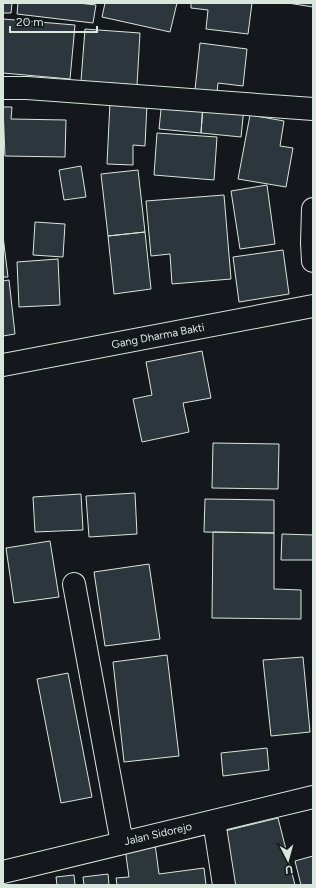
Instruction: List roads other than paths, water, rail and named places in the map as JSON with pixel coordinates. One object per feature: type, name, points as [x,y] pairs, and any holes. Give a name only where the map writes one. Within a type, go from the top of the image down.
[{"type":"street","points":[[3,88],[27,88],[313,109]]},
{"type":"street","points":[[313,209],[313,261]]},
{"type":"street","name":"Gang Dharma Bakti","points":[[3,365],[313,306]]},
{"type":"street","points":[[74,584],[122,843]]},
{"type":"street","name":"Jalan Sidorejo","points":[[3,872],[313,797]]},
{"type":"street","points":[[214,821],[224,885]]}]
